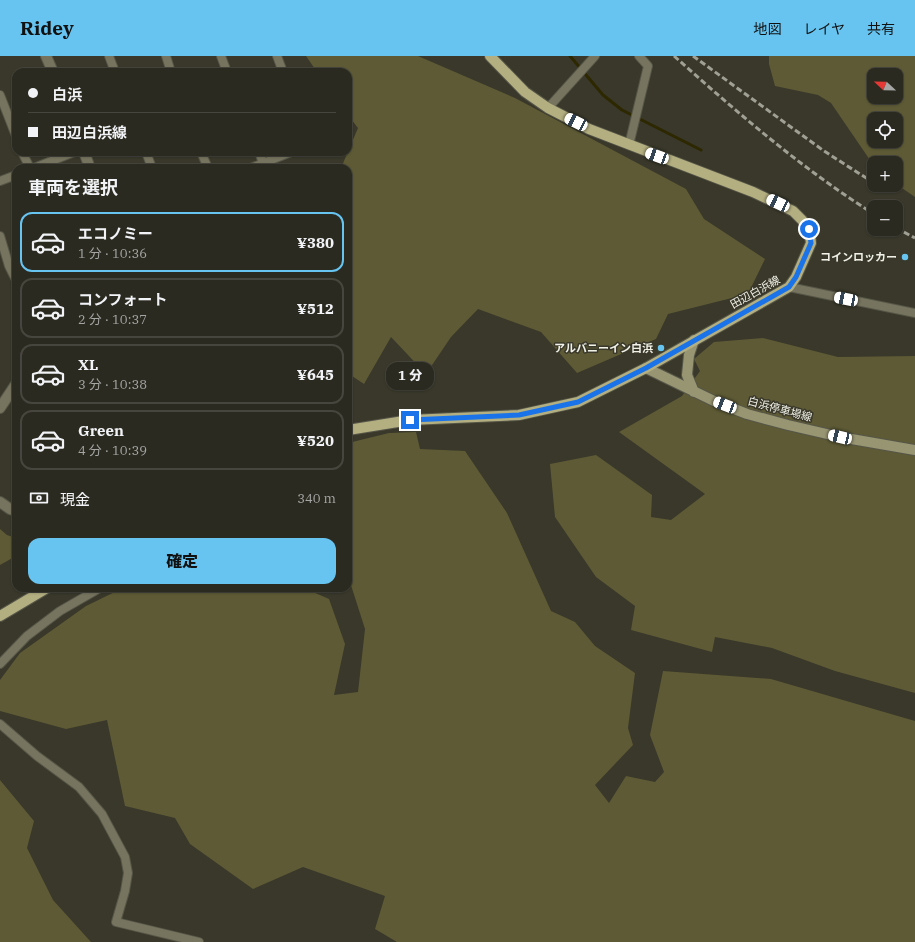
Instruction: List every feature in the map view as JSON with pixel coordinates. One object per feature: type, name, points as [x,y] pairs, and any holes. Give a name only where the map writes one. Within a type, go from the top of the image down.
[{"type":"main road","name":"田辺白浜線","points":[[352,429],[410,420],[519,415],[578,402],[646,368],[789,287],[796,277],[811,243],[809,229],[793,211],[753,192],[590,129],[548,108],[525,92],[490,56]]},
{"type":"main road","points":[[694,340],[689,355],[687,375],[694,392]]},
{"type":"main road","name":"白浜停車場線","points":[[646,368],[694,392],[747,414],[840,437],[915,450]]},
{"type":"main road","points":[[0,616],[41,592]]},
{"type":"street","points":[[46,56],[51,68]]},
{"type":"street","points":[[109,56],[114,68]]},
{"type":"street","points":[[166,56],[170,68]]},
{"type":"street","points":[[221,56],[226,68]]},
{"type":"street","points":[[277,56],[282,68]]},
{"type":"street","points":[[548,108],[595,56]]},
{"type":"street","points":[[629,145],[648,66],[639,56]]},
{"type":"street","points":[[0,95],[12,126]]},
{"type":"street","points":[[44,164],[64,156]]},
{"type":"street","points":[[260,156],[263,163],[281,156]]},
{"type":"street","points":[[0,181],[12,176]]},
{"type":"street","points":[[0,236],[12,272]]},
{"type":"street","points":[[789,287],[915,313]]},
{"type":"street","points":[[0,408],[12,390]]},
{"type":"street","points":[[0,502],[12,510]]},
{"type":"street","points":[[0,664],[27,636],[55,615],[93,592]]},
{"type":"street","points":[[0,724],[37,756],[78,787],[102,814],[125,858],[128,873],[125,891],[116,922],[199,942]]},
{"type":"shaded area","points":[[306,56],[418,56],[515,98],[686,189],[704,219],[765,259],[748,294],[668,314],[656,339],[577,373],[541,332],[478,309],[451,337],[426,374],[391,337],[364,384],[352,376],[352,164],[343,164],[346,156],[352,156],[352,142],[358,128],[352,120],[352,68],[314,68]]},
{"type":"shaded area","points":[[769,56],[915,56],[915,197],[903,189],[903,156],[867,156],[831,103],[818,95],[775,86],[769,64]]},
{"type":"shaded area","points":[[763,338],[838,357],[915,356],[915,693],[835,671],[772,648],[715,637],[712,652],[631,630],[635,606],[596,577],[555,517],[550,464],[596,455],[652,495],[651,517],[671,520],[705,494],[619,432],[682,396],[700,371],[694,359],[714,342]]},
{"type":"shaded area","points":[[416,432],[420,449],[465,451],[507,513],[551,611],[575,622],[595,646],[635,673],[628,728],[633,745],[595,785],[609,803],[626,776],[655,782],[664,772],[650,735],[663,671],[771,679],[915,721],[915,942],[397,942],[375,929],[385,896],[303,867],[253,889],[190,844],[175,818],[125,806],[107,720],[66,729],[0,711],[0,680],[20,653],[86,606],[115,592],[313,592],[329,599],[345,644],[334,695],[358,692],[365,629],[352,588],[352,442],[389,433]]},
{"type":"shaded area","points":[[0,529],[7,535],[12,537],[12,558],[0,565]]},
{"type":"shaded area","points":[[0,780],[34,821],[27,848],[53,900],[91,942],[0,942]]},
{"type":"waterway","points":[[570,56],[603,95],[622,110],[701,150]]},
{"type":"railway","points":[[674,56],[771,140],[847,197],[867,210]]},
{"type":"railway","points":[[693,56],[824,151],[867,179]]},
{"type":"railway","points":[[903,232],[915,238]]},
{"type":"place","name":"コインロッカー","points":[[905,257]]},
{"type":"place","name":"アルバニーイン白浜","points":[[661,348]]},
{"type":"route","points":[[410,420],[519,415],[578,402],[646,368],[789,287],[796,277],[811,243],[809,229]]}]
